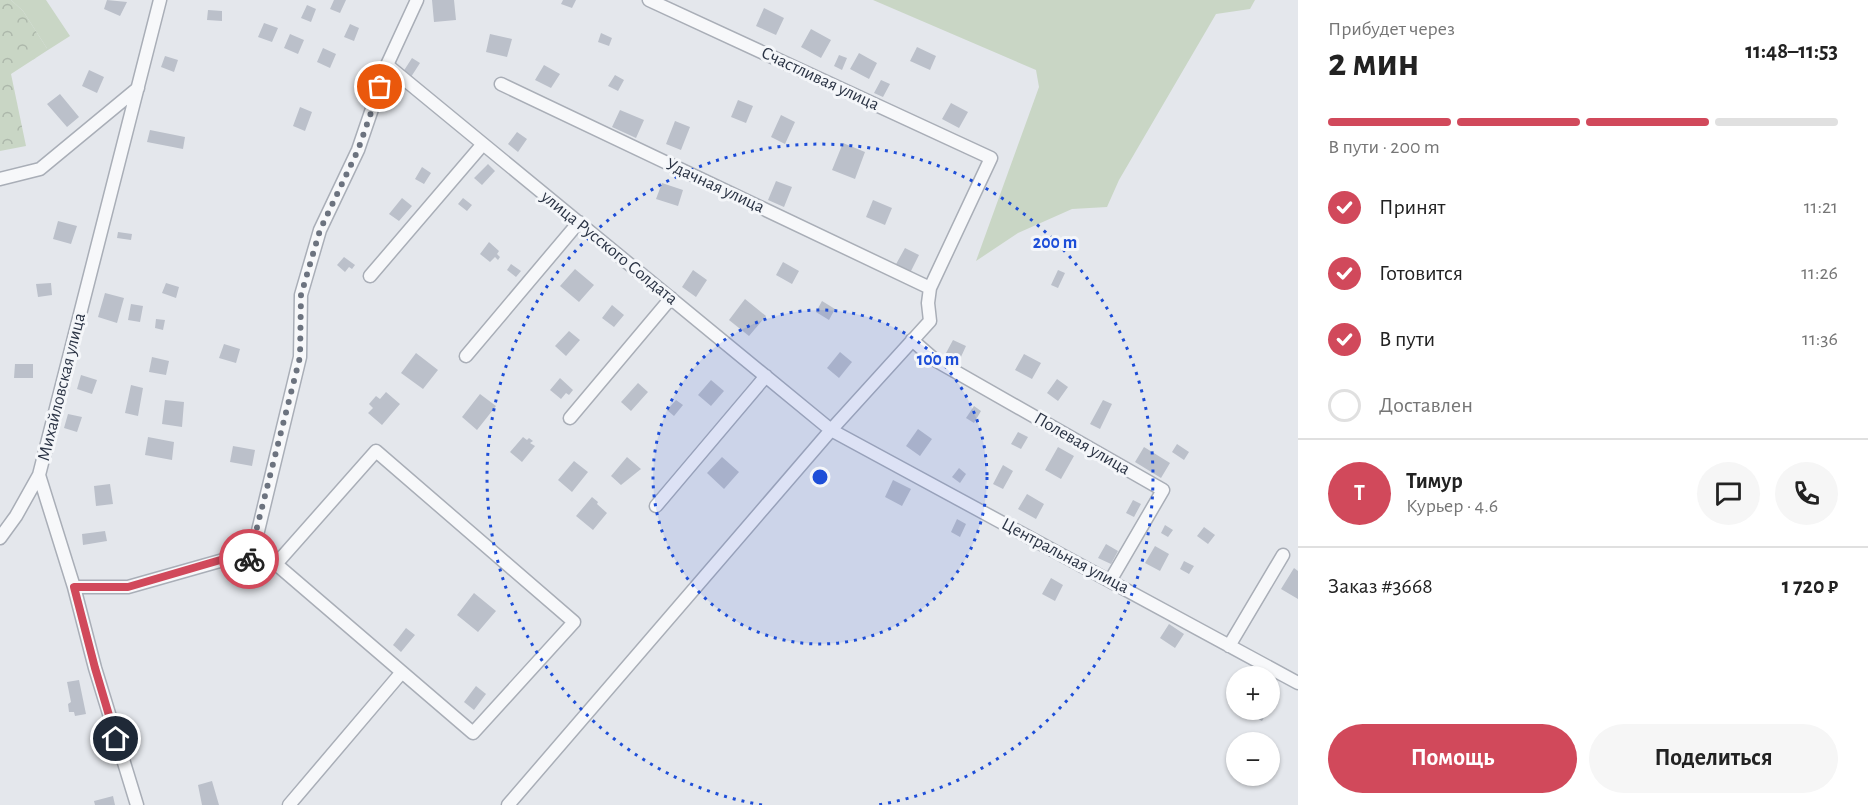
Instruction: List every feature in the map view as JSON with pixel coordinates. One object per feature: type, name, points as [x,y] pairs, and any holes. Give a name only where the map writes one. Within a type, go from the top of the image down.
[{"type":"street","name":"Михайловская улица","points":[[137,805],[39,475],[160,0]]},
{"type":"street","points":[[251,560],[300,357],[301,295],[320,230],[358,150],[387,65],[417,0]]},
{"type":"street","name":"Счастливая улица","points":[[649,0],[991,158],[930,288]]},
{"type":"street","name":"улица Русского Солдата","points":[[387,65],[831,430]]},
{"type":"street","name":"Удачная улица","points":[[501,84],[930,288]]},
{"type":"street","points":[[0,178],[40,169],[138,88]]},
{"type":"street","points":[[370,276],[483,144]]},
{"type":"street","points":[[466,356],[579,222]]},
{"type":"street","points":[[508,805],[831,430],[930,321],[928,303],[930,288]]},
{"type":"street","points":[[570,418],[671,298]]},
{"type":"street","name":"Полевая улица","points":[[912,340],[935,360],[1163,490],[1110,581]]},
{"type":"street","points":[[656,506],[766,376]]},
{"type":"street","name":"Центральная улица","points":[[831,430],[1298,683]]},
{"type":"street","points":[[74,587],[128,587],[234,556],[276,564],[473,733],[574,622],[376,451],[276,564]]},
{"type":"street","points":[[0,538],[16,516],[39,475]]},
{"type":"street","points":[[1229,645],[1283,555]]},
{"type":"street","points":[[289,805],[402,672]]},
{"type":"green space","points":[[0,0],[11,0],[23,11],[48,50],[11,74],[26,146],[0,151]]},
{"type":"green space","points":[[11,0],[46,0],[70,36],[48,50],[23,11]]},
{"type":"green space","points":[[873,0],[1255,0],[1250,9],[1216,14],[1119,180],[1107,207],[1072,209],[1018,233],[976,261],[1039,87],[1036,70]]},
{"type":"building","points":[[107,0],[127,2],[120,16],[104,9]]},
{"type":"building","points":[[334,0],[346,0],[340,13],[330,9]]},
{"type":"building","points":[[432,0],[454,0],[456,20],[434,22]]},
{"type":"building","points":[[563,0],[576,0],[572,8],[561,4]]},
{"type":"building","points":[[307,5],[316,9],[311,22],[301,18]]},
{"type":"building","points":[[764,8],[784,18],[776,35],[756,26]]},
{"type":"building","points":[[208,10],[222,11],[222,21],[207,20]]},
{"type":"building","points":[[264,23],[278,28],[272,42],[258,37]]},
{"type":"building","points":[[350,24],[359,28],[354,41],[344,37]]},
{"type":"building","points":[[811,29],[831,40],[821,58],[801,47]]},
{"type":"building","points":[[601,33],[612,38],[609,46],[598,42]]},
{"type":"building","points":[[290,34],[304,40],[298,54],[284,48]]},
{"type":"building","points":[[490,34],[512,39],[507,57],[486,52]]},
{"type":"building","points":[[917,47],[936,56],[930,70],[910,61]]},
{"type":"building","points":[[323,48],[336,54],[330,68],[317,62]]},
{"type":"building","points":[[859,53],[877,63],[869,79],[850,69]]},
{"type":"building","points":[[839,55],[847,58],[842,70],[834,66]]},
{"type":"building","points":[[165,56],[178,60],[174,72],[161,67]]},
{"type":"building","points":[[412,58],[420,63],[411,77],[403,72]]},
{"type":"building","points":[[544,65],[560,74],[551,88],[535,80]]},
{"type":"building","points":[[89,70],[104,77],[97,93],[82,86]]},
{"type":"building","points":[[615,75],[624,80],[618,91],[608,86]]},
{"type":"building","points":[[881,80],[890,84],[883,97],[874,93]]},
{"type":"building","points":[[60,94],[79,117],[67,127],[47,104]]},
{"type":"building","points":[[738,100],[753,106],[746,123],[731,117]]},
{"type":"building","points":[[951,103],[968,112],[959,128],[942,119]]},
{"type":"building","points":[[300,107],[312,112],[305,131],[293,126]]},
{"type":"building","points":[[620,110],[644,120],[636,138],[612,127]]},
{"type":"building","points":[[781,115],[795,122],[785,144],[771,137]]},
{"type":"building","points":[[675,121],[690,127],[681,150],[666,144]]},
{"type":"building","points":[[150,130],[185,137],[183,149],[147,142]]},
{"type":"building","points":[[517,132],[527,139],[518,152],[508,144]]},
{"type":"building","points":[[843,143],[865,152],[855,179],[832,170]]},
{"type":"building","points":[[488,164],[495,171],[482,185],[474,178]]},
{"type":"building","points":[[422,167],[431,173],[424,184],[415,179]]},
{"type":"building","points":[[776,181],[792,187],[784,207],[768,200]]},
{"type":"building","points":[[662,183],[683,190],[678,206],[656,199]]},
{"type":"building","points":[[402,198],[412,206],[399,221],[389,214]]},
{"type":"building","points":[[463,198],[472,205],[467,211],[458,204]]},
{"type":"building","points":[[873,200],[892,208],[885,225],[866,217]]},
{"type":"building","points":[[58,221],[77,226],[71,244],[53,239]]},
{"type":"building","points":[[118,232],[132,234],[131,240],[117,238]]},
{"type":"building","points":[[489,242],[499,251],[498,260],[495,257],[490,262],[480,254]]},
{"type":"building","points":[[905,248],[919,255],[910,273],[895,266]]},
{"type":"building","points":[[344,257],[355,265],[352,269],[349,267],[345,272],[337,265]]},
{"type":"building","points":[[783,262],[799,271],[792,284],[776,275]]},
{"type":"building","points":[[511,264],[521,271],[516,277],[507,270]]},
{"type":"building","points":[[575,269],[594,285],[579,302],[560,286]]},
{"type":"building","points":[[693,270],[707,280],[696,297],[682,287]]},
{"type":"building","points":[[1058,270],[1065,273],[1058,288],[1051,285]]},
{"type":"building","points":[[51,283],[52,295],[38,297],[36,284]]},
{"type":"building","points":[[166,283],[179,287],[176,298],[162,293]]},
{"type":"building","points":[[105,293],[124,298],[117,323],[98,317]]},
{"type":"building","points":[[745,299],[766,316],[749,336],[729,320]]},
{"type":"building","points":[[822,301],[835,309],[829,320],[816,312]]},
{"type":"building","points":[[131,304],[143,306],[140,322],[128,320]]},
{"type":"building","points":[[612,305],[624,315],[614,327],[602,318]]},
{"type":"building","points":[[156,319],[165,320],[163,330],[155,328]]},
{"type":"building","points":[[569,331],[580,340],[566,356],[555,346]]},
{"type":"building","points":[[953,340],[966,346],[960,359],[946,353]]},
{"type":"building","points":[[224,344],[240,349],[236,363],[219,358]]},
{"type":"building","points":[[840,352],[852,362],[839,378],[827,368]]},
{"type":"building","points":[[416,353],[438,370],[423,389],[401,373]]},
{"type":"building","points":[[1024,354],[1041,363],[1032,379],[1015,370]]},
{"type":"building","points":[[152,357],[169,361],[166,375],[149,372]]},
{"type":"building","points":[[15,364],[33,364],[33,378],[14,378]]},
{"type":"building","points":[[81,375],[97,380],[92,394],[77,389]]},
{"type":"building","points":[[560,378],[573,390],[561,399],[550,390]]},
{"type":"building","points":[[1057,379],[1068,387],[1058,401],[1047,393]]},
{"type":"building","points":[[711,380],[724,391],[711,406],[698,395]]},
{"type":"building","points":[[638,383],[648,392],[631,411],[621,402]]},
{"type":"building","points":[[131,385],[143,388],[138,416],[125,413]]},
{"type":"building","points":[[386,392],[400,404],[382,425],[368,413],[373,408],[369,404],[376,396],[380,399]]},
{"type":"building","points":[[480,394],[496,406],[477,430],[462,417]]},
{"type":"building","points":[[165,400],[184,402],[182,427],[162,424]]},
{"type":"building","points":[[676,400],[683,405],[674,416],[667,410]]},
{"type":"building","points":[[1103,400],[1112,404],[1100,429],[1090,424]]},
{"type":"building","points":[[974,406],[981,411],[974,423],[966,418]]},
{"type":"building","points":[[68,414],[82,417],[77,432],[64,428]]},
{"type":"building","points":[[918,429],[932,439],[920,456],[906,446]]},
{"type":"building","points":[[1018,432],[1028,437],[1021,449],[1011,444]]},
{"type":"building","points":[[148,437],[174,442],[172,460],[145,455]]},
{"type":"building","points":[[523,437],[533,441],[530,443],[535,446],[522,462],[510,452]]},
{"type":"building","points":[[1177,444],[1189,452],[1184,460],[1172,452]]},
{"type":"building","points":[[233,446],[255,450],[252,466],[230,462]]},
{"type":"building","points":[[1058,447],[1074,456],[1061,479],[1045,470]]},
{"type":"building","points":[[1144,447],[1170,463],[1161,478],[1135,462]]},
{"type":"building","points":[[627,457],[641,469],[621,485],[611,476]]},
{"type":"building","points":[[722,457],[739,472],[724,489],[707,473]]},
{"type":"building","points":[[574,461],[588,472],[572,492],[558,480]]},
{"type":"building","points":[[1003,465],[1013,471],[1003,489],[993,484]]},
{"type":"building","points":[[959,468],[966,474],[960,483],[952,477]]},
{"type":"building","points":[[893,480],[911,489],[902,506],[885,497]]},
{"type":"building","points":[[110,484],[113,504],[96,506],[94,486]]},
{"type":"building","points":[[1027,494],[1044,504],[1036,519],[1018,509]]},
{"type":"building","points":[[592,497],[607,513],[593,530],[576,516]]},
{"type":"building","points":[[1133,500],[1141,504],[1134,517],[1126,513]]},
{"type":"building","points":[[957,519],[966,524],[960,537],[951,532]]},
{"type":"building","points":[[1165,525],[1173,530],[1168,537],[1161,533]]},
{"type":"building","points":[[1204,527],[1215,535],[1208,544],[1197,536]]},
{"type":"building","points":[[105,531],[107,541],[83,545],[82,534]]},
{"type":"building","points":[[1106,544],[1118,551],[1111,564],[1098,558]]},
{"type":"building","points":[[1155,546],[1169,554],[1160,571],[1145,563]]},
{"type":"building","points":[[1184,561],[1194,566],[1189,574],[1180,569]]},
{"type":"building","points":[[1294,568],[1298,571],[1298,599],[1281,589]]},
{"type":"building","points":[[1051,578],[1063,585],[1055,601],[1042,594]]},
{"type":"building","points":[[474,593],[496,611],[478,632],[457,615]]},
{"type":"building","points":[[1169,624],[1184,634],[1175,648],[1160,638]]},
{"type":"building","points":[[406,628],[415,635],[401,652],[393,645]]},
{"type":"building","points":[[79,680],[86,714],[75,716],[74,712],[69,712],[68,704],[71,702],[67,682]]},
{"type":"building","points":[[476,686],[486,694],[474,710],[464,702]]},
{"type":"building","points":[[212,781],[219,805],[202,805],[198,785]]},
{"type":"building","points":[[113,796],[115,805],[95,805],[94,801]]},
{"type":"way so far","points":[[249,559],[251,560],[300,357],[301,295],[320,230],[358,150],[380,87]]},
{"type":"route","points":[[116,739],[74,587],[128,587],[234,556],[249,559]]}]
